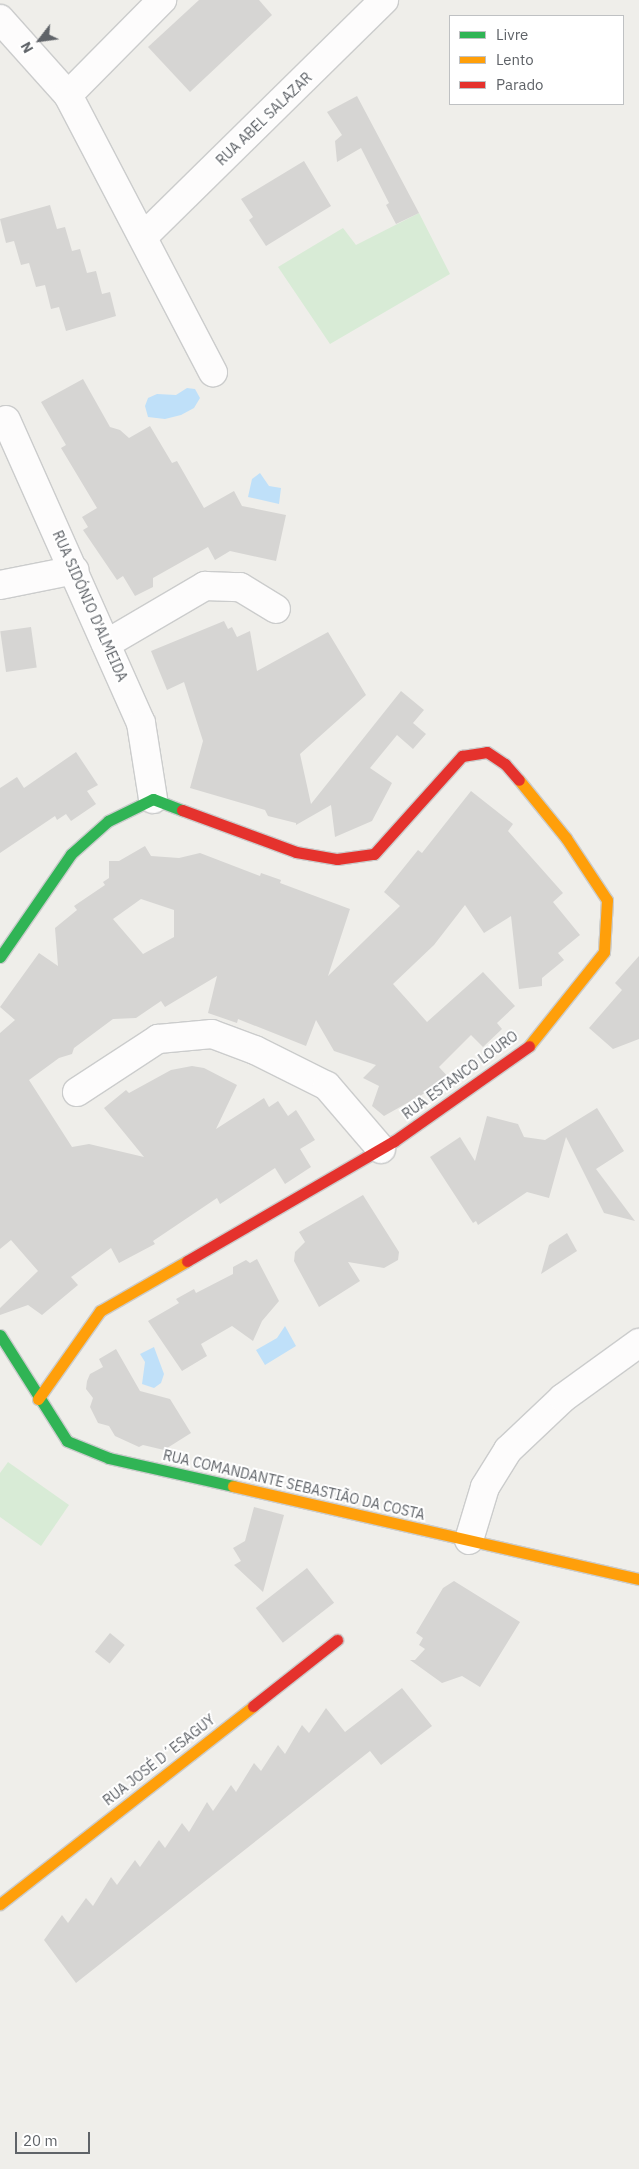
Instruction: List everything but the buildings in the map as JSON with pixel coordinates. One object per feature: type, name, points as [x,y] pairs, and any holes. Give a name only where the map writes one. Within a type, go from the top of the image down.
[{"type":"street","points":[[68,95],[162,0]]},
{"type":"street","name":"RUA ABEL SALAZAR","points":[[143,237],[384,0]]},
{"type":"street","points":[[0,19],[68,95],[143,237],[173,300],[213,372]]},
{"type":"street","name":"RUA SIDÓNIO D'ALMEIDA","points":[[1,411],[75,570],[141,722],[153,798]]},
{"type":"street","points":[[0,585],[75,570]]},
{"type":"street","points":[[106,644],[205,586],[240,587],[276,609]]},
{"type":"street","name":"RUA ESTANCO LOURO","points":[[38,1399],[100,1310],[380,1149],[528,1047],[604,952],[606,900],[566,838],[505,764],[487,752],[462,756],[374,854],[337,859],[296,852],[153,798]]},
{"type":"street","points":[[0,957],[71,854],[108,821],[153,798]]},
{"type":"street","points":[[77,1092],[158,1039],[182,1034],[212,1034],[255,1050],[327,1086],[380,1149]]},
{"type":"street","name":"RUA COMANDANTE SEBASTIÃO DA COSTA","points":[[0,1335],[38,1399],[67,1441],[109,1458],[639,1579]]},
{"type":"street","points":[[469,1540],[485,1487],[508,1450],[563,1398],[639,1343]]},
{"type":"street","name":"RUA JOSÉ D´ESAGUY","points":[[0,1904],[338,1640]]},
{"type":"green space","points":[[419,213],[450,274],[330,344],[278,267],[343,228],[356,245]]},
{"type":"green space","points":[[8,1462],[69,1505],[41,1546],[0,1517],[0,1473]]},
{"type":"water","points":[[187,388],[195,389],[200,398],[194,408],[181,415],[165,419],[148,417],[145,406],[148,398],[157,394],[176,395]]},
{"type":"water","points":[[260,473],[269,486],[281,488],[279,504],[248,497],[252,479]]},
{"type":"water","points":[[285,1326],[296,1346],[265,1365],[256,1350],[277,1338]]},
{"type":"water","points":[[154,1347],[164,1374],[161,1383],[154,1388],[142,1384],[145,1362],[140,1354]]},
{"type":"traffic: fast","points":[[0,957],[71,854],[108,821],[153,799],[182,810]]},
{"type":"traffic: fast","points":[[0,1335],[67,1441],[109,1458],[233,1486]]},
{"type":"traffic: slow","points":[[519,780],[566,838],[607,900],[604,952],[529,1046]]},
{"type":"traffic: slow","points":[[38,1399],[100,1311],[187,1261]]},
{"type":"traffic: slow","points":[[233,1486],[639,1579]]},
{"type":"traffic: slow","points":[[0,1904],[253,1706]]},
{"type":"traffic: jam","points":[[182,810],[296,852],[337,859],[374,854],[462,756],[487,752],[505,764],[519,780]]},
{"type":"traffic: jam","points":[[187,1261],[394,1141],[529,1046]]},
{"type":"traffic: jam","points":[[253,1706],[337,1640]]}]
